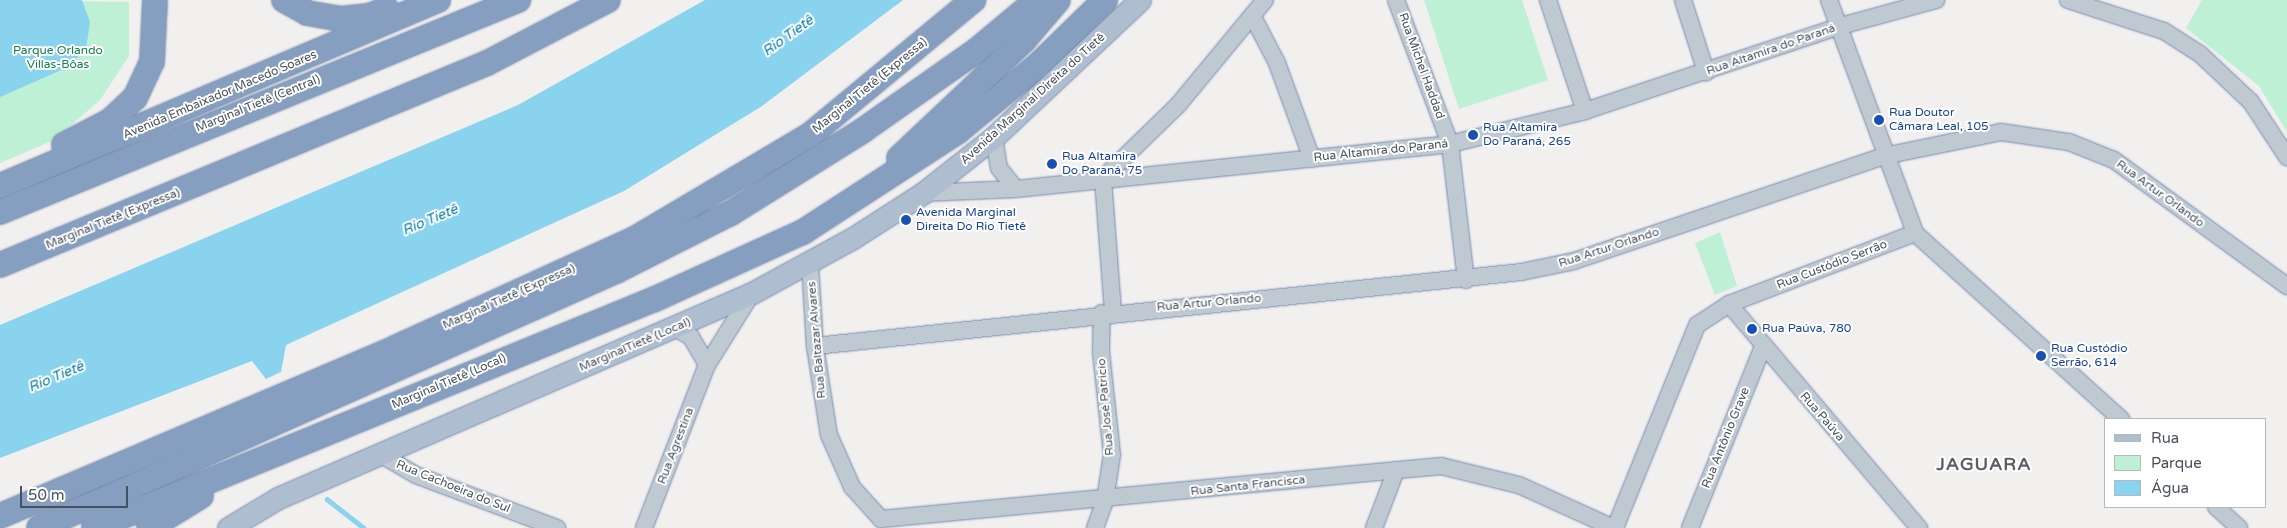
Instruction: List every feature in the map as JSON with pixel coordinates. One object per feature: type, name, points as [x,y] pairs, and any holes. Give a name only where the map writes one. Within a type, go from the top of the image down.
[{"type":"highway","points":[[0,177],[110,121],[136,98],[152,62],[155,0]]},
{"type":"highway","points":[[284,0],[307,13],[340,19],[369,16],[407,0],[438,0]]},
{"type":"highway","name":"Avenida Embaixador Macedo Soares","points":[[0,186],[438,0]]},
{"type":"highway","points":[[478,17],[496,0]]},
{"type":"highway","name":"Marginal Tietê (Central)","points":[[0,212],[518,0]]},
{"type":"highway","name":"Marginal Tietê (Expressa)","points":[[0,266],[487,63],[608,0]]},
{"type":"highway","name":"Marginal Tietê (Expressa)","points":[[0,516],[395,348],[636,238],[733,184],[853,102],[973,0]]},
{"type":"highway","points":[[39,528],[487,328],[731,213],[788,181],[976,51],[1037,0]]},
{"type":"highway","points":[[803,232],[900,158],[1024,40],[1058,0]]},
{"type":"highway","points":[[803,232],[957,132],[1037,66],[1105,0]]},
{"type":"highway","name":"Marginal Tietê (Local)","points":[[94,528],[250,466],[655,299],[803,232]]},
{"type":"highway","points":[[395,348],[439,343],[487,328]]},
{"type":"highway","points":[[48,528],[276,441],[324,434]]},
{"type":"highway","points":[[149,528],[250,466]]},
{"type":"main road","name":"Avenida Marginal Direita do Tietê","points":[[923,193],[994,136],[1140,0]]},
{"type":"main road","name":"MarginalTietê (Local)","points":[[228,528],[278,498],[675,328],[752,293],[810,263],[923,193]]},
{"type":"street","points":[[1103,178],[1178,105],[1253,17],[1265,0]]},
{"type":"street","name":"Rua Michel Haddad","points":[[1396,0],[1450,144],[1466,280]]},
{"type":"street","points":[[1548,0],[1585,111]]},
{"type":"street","points":[[1683,0],[1706,72]]},
{"type":"street","points":[[1829,0],[1884,156],[1915,233],[2120,418]]},
{"type":"street","name":"Rua Altamira do Paraná","points":[[923,193],[1016,189],[1103,178],[1450,144],[1585,111],[1837,27],[1936,0]]},
{"type":"street","points":[[2068,0],[2164,31],[2200,54],[2251,102],[2287,158]]},
{"type":"street","points":[[1253,17],[1277,63],[1312,159]]},
{"type":"street","name":"Rua Artur Orlando","points":[[815,346],[1108,312],[1466,280],[1574,261],[1884,156],[2001,132],[2069,142],[2114,160],[2287,286]]},
{"type":"street","points":[[994,136],[999,168],[1016,189]]},
{"type":"street","name":"Rua José Patricio","points":[[1095,528],[1105,500],[1112,455],[1101,352],[1108,312],[1103,178]]},
{"type":"street","name":"Rua Custódio Serrão","points":[[1614,528],[1692,332],[1729,304],[1915,233]]},
{"type":"street","name":"Rua Baltazar Alvares","points":[[810,263],[815,346],[829,435],[852,487],[879,523]]},
{"type":"street","name":"Rua Agrestina","points":[[644,528],[707,365],[752,293]]},
{"type":"street","name":"Rua Paúva","points":[[1729,304],[1762,348],[1919,528]]},
{"type":"street","points":[[675,328],[691,337],[707,365]]},
{"type":"street","name":"Rua Antônio Grave","points":[[1690,528],[1762,348]]},
{"type":"street","name":"Rua Cachoeira do Sul","points":[[380,454],[416,475],[557,528]]},
{"type":"street","name":"Rua Santa Francisca","points":[[879,523],[1441,466],[1484,474],[1614,528]]},
{"type":"street","points":[[1374,528],[1396,470]]},
{"type":"street","points":[[2217,508],[2239,528]]},
{"type":"green space","name":"Parque Orlando Villas-Bôas","points":[[0,0],[129,2],[129,56],[100,100],[54,140],[0,163]]},
{"type":"green space","points":[[1424,0],[1522,0],[1548,80],[1459,109]]},
{"type":"green space","points":[[2202,0],[2287,0],[2287,132],[2259,86],[2186,28]]},
{"type":"green space","points":[[1720,232],[1737,286],[1715,295],[1695,243]]},
{"type":"water","points":[[0,0],[82,0],[90,22],[86,49],[66,68],[0,97]]},
{"type":"water","name":"Rio Tietê","points":[[705,0],[903,0],[762,106],[624,191],[286,345],[281,372],[266,379],[252,361],[0,458],[0,325],[518,105]]},
{"type":"waterway","points":[[327,499],[364,528]]},
{"type":"place","name":"Rua Doutor Câmara Leal, 105","points":[[1879,120]]},
{"type":"place","name":"Rua Altamira Do Paraná, 265","points":[[1473,135]]},
{"type":"place","name":"Rua Altamira Do Paraná, 75","points":[[1052,164]]},
{"type":"place","name":"Avenida Marginal Direita Do Rio Tietê","points":[[906,220]]},
{"type":"place","name":"Rua Paúva, 780","points":[[1752,329]]},
{"type":"place","name":"Rua Custódio Serrão, 614","points":[[2041,356]]},
{"type":"district","name":"JAGUARA","points":[[1984,464]]}]
